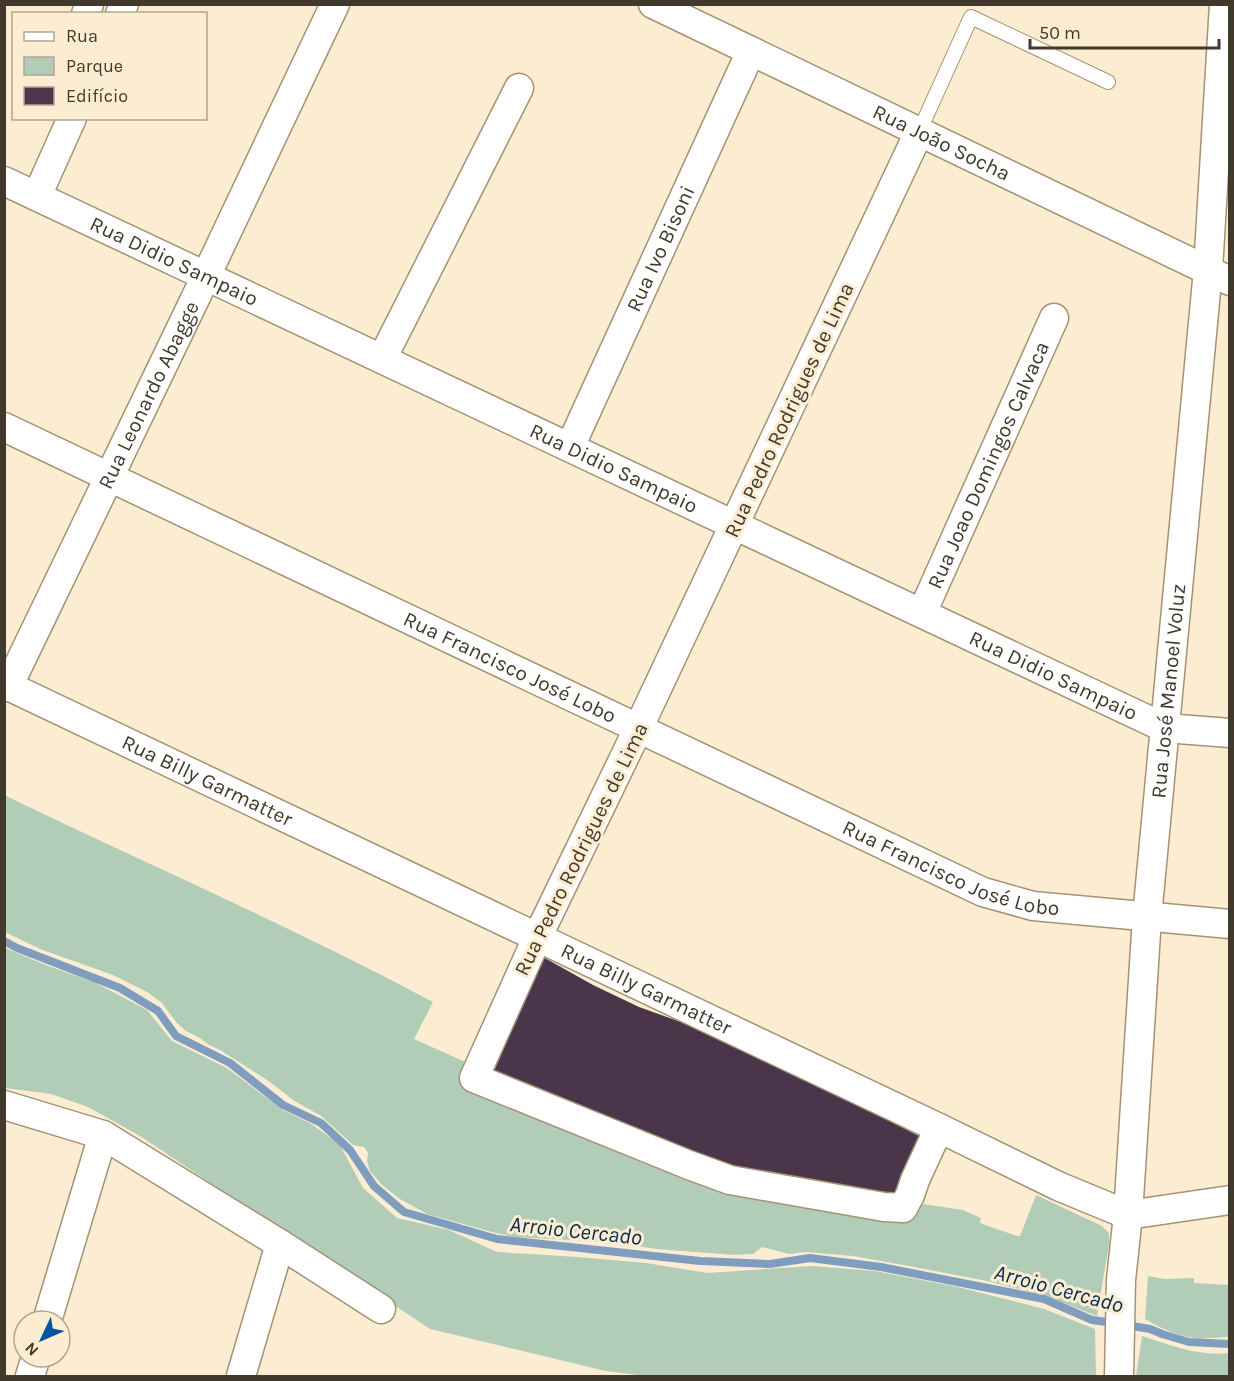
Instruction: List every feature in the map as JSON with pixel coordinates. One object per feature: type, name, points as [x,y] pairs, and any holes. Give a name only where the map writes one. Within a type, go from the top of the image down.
[{"type":"street","name":"Rua Leonardo Abagge","points":[[6,685],[110,477],[335,4]]},
{"type":"street","name":"Rua João Socha","points":[[653,4],[1219,276]]},
{"type":"street","name":"Rua José Manoel Voluz","points":[[1119,1371],[1121,1280],[1128,1215],[1147,916],[1165,728],[1219,276],[1224,4]]},
{"type":"street","name":"Rua Ivo Bisoni","points":[[570,447],[751,51]]},
{"type":"street","points":[[382,359],[519,88]]},
{"type":"street","points":[[37,196],[71,120]]},
{"type":"street","name":"Rua Pedro Rodrigues de Lima","points":[[919,132],[735,525],[537,938],[474,1078],[730,1180],[884,1207],[903,1208],[939,1128]]},
{"type":"street","name":"Rua Didio Sampaio","points":[[4,181],[1165,728],[1230,733]]},
{"type":"street","name":"Rua Joao Domingos Calvaca","points":[[922,613],[1054,318]]},
{"type":"street","name":"Rua Francisco José Lobo","points":[[4,427],[983,892],[1033,906],[1230,924]]},
{"type":"street","name":"Rua Billy Garmatter","points":[[6,685],[1058,1186],[1128,1215]]},
{"type":"street","points":[[4,1105],[103,1135],[381,1309]]},
{"type":"street","points":[[50,1309],[103,1135]]},
{"type":"street","points":[[1128,1215],[1230,1200]]},
{"type":"street","points":[[241,1377],[280,1244]]},
{"type":"lane","points":[[919,132],[971,17],[1108,82]]},
{"type":"green space","points":[[4,795],[273,922],[433,1002],[414,1039],[472,1065],[608,1138],[915,1200],[923,1204],[963,1210],[981,1218],[980,1223],[1017,1236],[1020,1236],[1036,1195],[1102,1226],[1109,1233],[1109,1244],[1097,1316],[1046,1296],[987,1281],[853,1256],[806,1252],[789,1254],[762,1247],[753,1254],[734,1255],[657,1249],[608,1242],[513,1237],[427,1214],[400,1199],[382,1185],[370,1171],[367,1161],[368,1153],[364,1147],[353,1145],[321,1116],[293,1100],[270,1082],[220,1050],[186,1031],[161,1002],[147,992],[113,975],[40,949],[5,932]]},
{"type":"green space","points":[[5,948],[96,983],[147,1010],[172,1041],[227,1068],[283,1110],[310,1123],[340,1145],[363,1188],[397,1218],[449,1230],[497,1252],[646,1263],[708,1273],[811,1266],[875,1271],[958,1287],[1044,1309],[1095,1329],[1096,1376],[646,1376],[606,1371],[430,1329],[140,1136],[88,1107],[51,1094],[5,1088]]},
{"type":"green space","points":[[1148,1276],[1164,1279],[1194,1278],[1194,1283],[1229,1285],[1229,1337],[1189,1337],[1169,1331],[1145,1319]]},
{"type":"green space","points":[[1142,1336],[1196,1352],[1229,1353],[1229,1376],[1136,1376]]},
{"type":"building","points":[[543,957],[639,1007],[720,1036],[919,1136],[913,1162],[897,1200],[751,1174],[494,1071]]},
{"type":"waterway","name":"Arroio Cercado","points":[[4,941],[120,988],[158,1011],[176,1036],[230,1063],[283,1105],[321,1123],[350,1150],[374,1186],[404,1212],[497,1239],[700,1261],[770,1264],[810,1258],[881,1267],[1044,1299],[1092,1320],[1114,1323]]},
{"type":"waterway","name":"Arroio Cercado","points":[[1126,1325],[1150,1329],[1189,1342],[1230,1344]]}]
